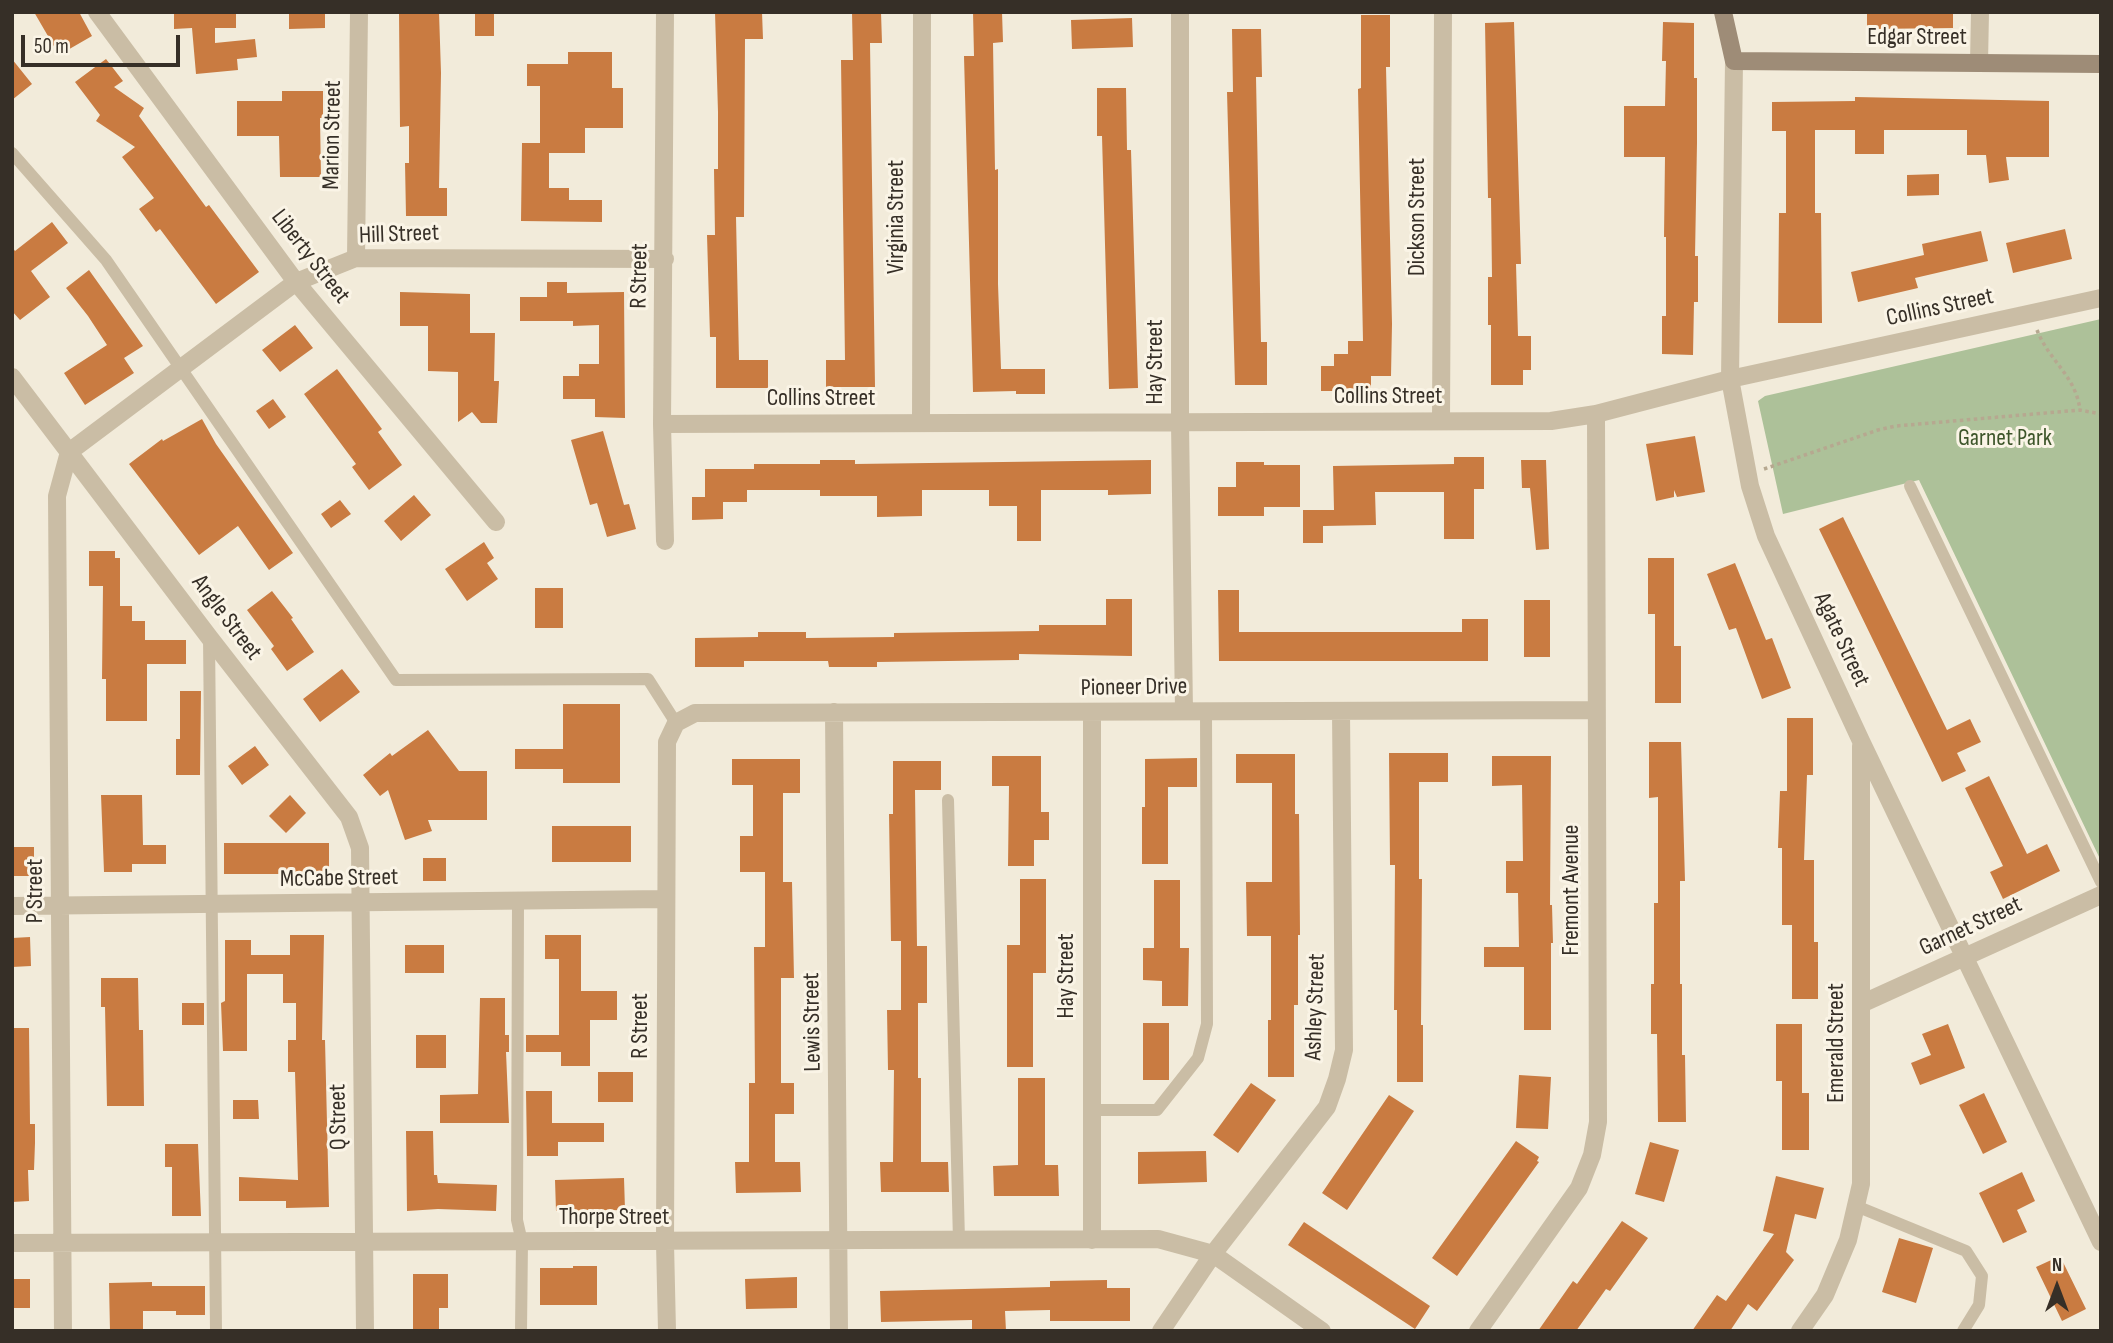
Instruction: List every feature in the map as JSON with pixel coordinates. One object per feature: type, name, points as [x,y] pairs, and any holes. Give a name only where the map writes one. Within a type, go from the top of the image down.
[{"type":"street","name":"Liberty Street","points":[[97,12],[296,282],[496,522]]},
{"type":"street","name":"Marion Street","points":[[356,258],[359,12]]},
{"type":"street","name":"R Street","points":[[665,12],[662,424],[665,541]]},
{"type":"street","name":"Virginia Street","points":[[921,423],[922,12]]},
{"type":"street","name":"Hay Street","points":[[1180,12],[1184,711]]},
{"type":"street","name":"Dickson Street","points":[[1441,421],[1443,12]]},
{"type":"street","name":"Agate Street","points":[[1723,12],[1734,61],[1730,379],[1748,473],[1766,536],[1861,741],[2101,1241]]},
{"type":"street","points":[[1979,63],[1980,12]]},
{"type":"street","name":"Edgar Street","points":[[1734,61],[2101,64]]},
{"type":"street","name":"Hill Street","points":[[69,452],[296,282],[356,258],[665,259]]},
{"type":"street","name":"Collins Street","points":[[662,424],[1550,421],[1596,414],[1730,379],[2101,298]]},
{"type":"street","name":"Angle Street","points":[[12,377],[349,817],[360,848],[361,903]]},
{"type":"street","name":"Fremont Avenue","points":[[1478,1331],[1579,1188],[1592,1155],[1598,1122],[1596,414]]},
{"type":"street","name":"P Street","points":[[63,1331],[57,496],[69,452]]},
{"type":"street","name":"Pioneer Drive","points":[[676,723],[695,713],[1596,710]]},
{"type":"street","name":"Ashley Street","points":[[1161,1331],[1213,1254],[1327,1107],[1340,1069],[1344,1050],[1341,711]]},
{"type":"street","name":"Lewis Street","points":[[834,712],[839,1331]]},
{"type":"street","name":"Hay Street","points":[[1091,713],[1092,1240]]},
{"type":"street","name":"R Street","points":[[667,1331],[667,742],[676,723]]},
{"type":"street","name":"Emerald Street","points":[[1800,1331],[1825,1295],[1848,1240],[1861,1184],[1861,741]]},
{"type":"street","name":"Garnet Street","points":[[1861,1004],[2101,895]]},
{"type":"street","name":"McCabe Street","points":[[12,906],[666,899]]},
{"type":"street","name":"Q Street","points":[[361,903],[365,1331]]},
{"type":"street","name":"Thorpe Street","points":[[12,1243],[665,1243],[1158,1239],[1213,1254],[1322,1331]]},
{"type":"lane","points":[[12,153],[106,260],[396,680],[648,679],[676,723]]},
{"type":"lane","points":[[1910,486],[2101,883]]},
{"type":"lane","points":[[209,637],[216,1331]]},
{"type":"lane","points":[[1092,1110],[1157,1110],[1198,1058],[1207,1024],[1206,711]]},
{"type":"lane","points":[[948,800],[958,1241]]},
{"type":"lane","points":[[518,901],[517,1220],[522,1242],[521,1331]]},
{"type":"lane","points":[[1856,1206],[1966,1251],[1982,1276],[1979,1305],[1963,1331]]},
{"type":"path","points":[[2032,313],[2046,348],[2077,390],[2080,410]]},
{"type":"path","points":[[1748,473],[1878,430],[2080,410],[2101,414]]},
{"type":"green space","name":"Garnet Park","points":[[2101,319],[2101,861],[1919,480],[1783,514],[1758,401],[1765,396]]},
{"type":"building","points":[[34,12],[79,12],[92,36],[59,55]]},
{"type":"building","points":[[174,12],[236,12],[236,28],[215,28],[215,43],[255,39],[257,57],[237,59],[238,70],[196,74],[192,28],[174,29]]},
{"type":"building","points":[[289,12],[325,12],[325,28],[289,29]]},
{"type":"building","points":[[399,12],[439,12],[439,188],[447,188],[447,216],[406,216],[405,163],[409,163],[409,126],[400,127]]},
{"type":"building","points":[[475,12],[494,12],[494,36],[475,36]]},
{"type":"building","points":[[715,12],[762,12],[763,39],[745,39],[744,217],[736,217],[739,360],[768,360],[768,388],[716,388],[716,337],[710,337],[707,235],[715,235],[714,169],[718,169]]},
{"type":"building","points":[[852,12],[881,12],[882,43],[870,43],[875,387],[826,387],[826,360],[845,360],[841,60],[853,60]]},
{"type":"building","points":[[973,12],[1002,12],[1003,42],[993,43],[1001,369],[1045,369],[1045,394],[1016,394],[1016,391],[973,392],[964,56],[974,56]]},
{"type":"building","points":[[1867,12],[1953,12],[1953,28],[1867,29]]},
{"type":"building","points":[[1361,15],[1390,15],[1390,67],[1386,67],[1391,376],[1371,376],[1371,391],[1321,391],[1321,366],[1334,366],[1334,354],[1348,354],[1348,341],[1363,341],[1358,89],[1361,88]]},
{"type":"building","points":[[1132,18],[1133,47],[1072,49],[1071,20]]},
{"type":"building","points":[[1514,22],[1521,264],[1516,264],[1518,336],[1531,336],[1531,370],[1523,370],[1523,385],[1491,385],[1488,277],[1492,277],[1491,198],[1488,198],[1485,23]]},
{"type":"building","points":[[1663,22],[1694,23],[1694,78],[1697,78],[1695,256],[1698,256],[1698,302],[1694,302],[1693,355],[1662,354],[1662,316],[1666,316],[1665,157],[1624,157],[1624,106],[1665,106]]},
{"type":"building","points":[[1232,29],[1261,29],[1262,77],[1256,77],[1261,342],[1267,342],[1267,385],[1235,385],[1227,92],[1233,92]]},
{"type":"building","points":[[568,52],[612,52],[612,88],[623,88],[623,128],[585,128],[585,153],[549,153],[549,188],[569,188],[569,200],[602,200],[602,222],[521,221],[522,143],[540,143],[540,86],[527,86],[527,64],[568,64]]},
{"type":"building","points":[[12,59],[32,84],[12,100]]},
{"type":"building","points":[[106,59],[123,81],[114,87],[144,108],[139,116],[206,207],[209,205],[259,272],[216,304],[160,229],[156,232],[139,209],[154,198],[122,157],[135,147],[96,121],[100,115],[75,82]]},
{"type":"building","points":[[1097,88],[1126,88],[1127,150],[1131,150],[1138,388],[1109,389],[1102,136],[1097,136]]},
{"type":"building","points":[[282,91],[323,91],[323,118],[320,118],[321,177],[280,177],[279,136],[237,136],[237,101],[282,101]]},
{"type":"building","points":[[1855,97],[2049,101],[2049,157],[2006,157],[2009,180],[1989,183],[1986,155],[1967,155],[1967,130],[1884,130],[1884,154],[1855,154],[1855,130],[1815,130],[1815,213],[1821,213],[1822,323],[1778,323],[1779,213],[1786,213],[1786,131],[1772,131],[1772,102],[1855,101]]},
{"type":"building","points":[[1939,174],[1939,195],[1907,196],[1907,175]]},
{"type":"building","points":[[52,222],[68,243],[31,271],[50,297],[20,320],[12,311],[12,247],[15,251]]},
{"type":"building","points":[[2065,229],[2072,259],[2013,273],[2006,243]]},
{"type":"building","points":[[1981,231],[1988,261],[1915,278],[1918,288],[1858,302],[1851,272],[1924,255],[1922,244]]},
{"type":"building","points":[[89,270],[143,346],[124,358],[134,373],[85,405],[64,373],[107,345],[66,288]]},
{"type":"building","points":[[547,282],[567,282],[567,293],[624,292],[625,418],[595,417],[595,399],[563,399],[563,376],[579,376],[579,364],[599,364],[599,325],[573,326],[573,321],[520,321],[520,297],[547,297]]},
{"type":"building","points":[[400,292],[470,294],[470,333],[495,333],[494,381],[499,381],[497,423],[481,423],[472,412],[458,422],[458,372],[428,371],[428,326],[400,326]]},
{"type":"building","points":[[295,325],[313,348],[280,372],[262,350]]},
{"type":"building","points":[[337,369],[382,429],[378,432],[402,465],[369,490],[352,467],[356,464],[304,394]]},
{"type":"building","points":[[273,399],[286,417],[269,429],[256,411]]},
{"type":"building","points":[[202,419],[216,444],[293,553],[269,570],[238,526],[199,555],[129,464],[162,439],[163,441]]},
{"type":"building","points":[[603,431],[624,505],[629,504],[636,529],[607,537],[597,503],[590,505],[571,440]]},
{"type":"building","points":[[1695,436],[1705,492],[1677,497],[1674,490],[1674,497],[1656,501],[1646,444]]},
{"type":"building","points":[[1454,457],[1484,457],[1484,489],[1474,489],[1474,539],[1444,539],[1444,492],[1375,492],[1376,525],[1323,526],[1323,543],[1303,543],[1303,510],[1334,510],[1333,466],[1454,464]]},
{"type":"building","points":[[820,460],[855,460],[855,464],[1151,460],[1151,494],[1108,495],[1108,490],[1041,490],[1041,541],[1017,541],[1017,506],[989,506],[989,490],[922,490],[922,516],[877,517],[877,496],[820,496],[820,490],[747,490],[747,502],[723,502],[723,519],[692,520],[692,497],[705,497],[705,469],[754,469],[754,464],[820,464]]},
{"type":"building","points":[[1521,460],[1546,460],[1549,549],[1536,550],[1530,488],[1522,488]]},
{"type":"building","points":[[1236,462],[1300,465],[1300,507],[1264,507],[1264,516],[1218,516],[1218,487],[1236,487]]},
{"type":"building","points":[[414,495],[431,515],[401,541],[384,521]]},
{"type":"building","points":[[340,500],[351,514],[331,528],[321,514]]},
{"type":"building","points":[[1843,517],[1947,730],[1970,719],[1981,742],[1957,753],[1966,771],[1942,782],[1819,529]]},
{"type":"building","points":[[484,542],[494,558],[487,563],[498,579],[467,601],[445,569]]},
{"type":"building","points":[[89,551],[115,551],[115,558],[120,558],[120,606],[132,606],[132,621],[145,621],[145,640],[186,640],[186,664],[147,664],[147,721],[106,721],[106,679],[102,679],[103,586],[89,586]]},
{"type":"building","points":[[1648,558],[1674,558],[1674,646],[1681,646],[1681,703],[1655,703],[1655,614],[1648,614]]},
{"type":"building","points":[[1735,563],[1766,640],[1772,638],[1791,688],[1762,699],[1736,628],[1729,630],[1707,574]]},
{"type":"building","points":[[535,588],[563,588],[563,628],[535,628]]},
{"type":"building","points":[[1218,590],[1239,590],[1239,632],[1462,632],[1462,619],[1488,619],[1488,661],[1219,661]]},
{"type":"building","points":[[272,591],[314,652],[287,671],[271,649],[274,646],[247,610]]},
{"type":"building","points":[[1106,599],[1132,599],[1132,656],[1019,654],[1019,660],[877,662],[877,667],[829,667],[828,661],[744,661],[744,667],[695,667],[695,638],[758,637],[758,632],[806,632],[806,638],[894,637],[894,633],[1039,631],[1039,625],[1106,625]]},
{"type":"building","points":[[1524,600],[1550,600],[1550,657],[1524,657]]},
{"type":"building","points":[[342,669],[360,692],[320,722],[303,699]]},
{"type":"building","points":[[180,691],[201,691],[200,775],[176,775],[176,739],[180,739]]},
{"type":"building","points":[[563,704],[620,704],[620,783],[563,783],[563,769],[515,769],[515,749],[563,749]]},
{"type":"building","points":[[1787,718],[1813,718],[1813,775],[1807,775],[1804,860],[1814,860],[1814,942],[1818,942],[1818,999],[1792,999],[1792,925],[1782,925],[1782,848],[1778,848],[1780,791],[1787,791]]},
{"type":"building","points":[[428,730],[459,771],[487,771],[487,820],[428,820],[432,831],[405,840],[388,790],[380,796],[363,775],[390,753],[392,756]]},
{"type":"building","points":[[1649,742],[1681,742],[1685,881],[1680,881],[1680,984],[1686,1122],[1658,1122],[1657,1034],[1651,1034],[1651,984],[1654,984],[1654,903],[1658,903],[1658,797],[1649,798]]},
{"type":"building","points":[[255,746],[269,765],[242,785],[228,766]]},
{"type":"building","points":[[1389,753],[1448,753],[1448,782],[1419,782],[1423,1082],[1397,1082],[1397,1010],[1394,1010],[1395,865],[1390,865]]},
{"type":"building","points":[[1236,754],[1295,754],[1295,814],[1299,814],[1300,935],[1298,1005],[1294,1005],[1294,1077],[1268,1077],[1271,936],[1247,936],[1246,882],[1272,882],[1272,783],[1236,783]]},
{"type":"building","points":[[992,756],[1041,756],[1041,812],[1049,812],[1049,840],[1034,840],[1034,866],[1008,866],[1009,786],[992,786]]},
{"type":"building","points":[[1492,756],[1551,756],[1551,1030],[1524,1030],[1524,967],[1484,967],[1484,947],[1519,947],[1518,893],[1506,893],[1506,861],[1523,861],[1522,785],[1492,786]]},
{"type":"building","points":[[1197,758],[1197,787],[1168,787],[1168,864],[1142,864],[1145,759]]},
{"type":"building","points":[[732,759],[800,759],[800,793],[783,793],[783,882],[792,882],[794,978],[781,978],[781,1083],[794,1083],[794,1114],[775,1114],[775,1162],[800,1162],[801,1192],[736,1193],[735,1162],[749,1162],[749,1083],[755,1083],[754,947],[765,947],[765,872],[740,872],[740,836],[753,836],[753,785],[732,785]]},
{"type":"building","points":[[893,761],[941,761],[941,790],[915,790],[917,946],[927,946],[927,1003],[918,1003],[918,1078],[921,1078],[921,1162],[948,1162],[949,1192],[881,1192],[880,1162],[893,1162],[894,1070],[888,1070],[887,1010],[901,1010],[901,941],[891,941],[889,814],[893,814]]},
{"type":"building","points":[[1989,776],[2027,854],[2047,844],[2060,871],[2003,899],[1990,872],[2003,866],[1965,788]]},
{"type":"building","points":[[101,795],[142,795],[143,845],[166,845],[166,864],[132,864],[132,872],[104,872]]},
{"type":"building","points":[[290,795],[306,813],[286,833],[269,816]]},
{"type":"building","points":[[552,826],[631,826],[631,862],[552,862]]},
{"type":"building","points":[[224,843],[329,843],[329,874],[224,874]]},
{"type":"building","points":[[12,847],[34,847],[34,876],[12,876]]},
{"type":"building","points":[[423,858],[446,858],[446,881],[423,881]]},
{"type":"building","points":[[1020,879],[1046,879],[1046,973],[1033,973],[1033,1067],[1007,1067],[1007,945],[1020,945]]},
{"type":"building","points":[[1154,880],[1180,880],[1180,948],[1189,948],[1188,1006],[1162,1006],[1162,981],[1143,980],[1143,948],[1154,948]]},
{"type":"building","points":[[290,935],[324,935],[322,1040],[325,1040],[329,1207],[286,1208],[286,1201],[239,1201],[239,1177],[298,1180],[295,1072],[288,1072],[288,1040],[296,1040],[296,1003],[283,1003],[283,974],[247,974],[247,1051],[223,1051],[221,1003],[225,1001],[225,940],[251,940],[251,955],[290,955]]},
{"type":"building","points":[[545,935],[581,935],[581,991],[617,991],[617,1020],[590,1020],[590,1066],[561,1066],[561,1052],[526,1052],[526,1035],[559,1035],[559,959],[545,959]]},
{"type":"building","points":[[30,937],[31,966],[12,967],[12,938]]},
{"type":"building","points":[[405,945],[444,945],[444,973],[405,973]]},
{"type":"building","points":[[101,978],[138,978],[139,1030],[143,1030],[144,1106],[107,1106],[105,1007],[101,1007]]},
{"type":"building","points":[[480,998],[505,998],[505,1035],[509,1035],[509,1052],[506,1052],[509,1123],[440,1123],[440,1095],[478,1094]]},
{"type":"building","points":[[182,1003],[204,1003],[204,1025],[182,1025]]},
{"type":"building","points":[[1143,1023],[1169,1023],[1169,1080],[1143,1080]]},
{"type":"building","points":[[1776,1024],[1802,1024],[1802,1093],[1809,1093],[1809,1150],[1782,1150],[1782,1081],[1776,1081]]},
{"type":"building","points":[[1948,1024],[1965,1068],[1920,1085],[1911,1063],[1931,1055],[1922,1034]]},
{"type":"building","points":[[12,1028],[29,1028],[30,1124],[35,1124],[35,1143],[34,1170],[28,1170],[29,1201],[12,1202]]},
{"type":"building","points":[[416,1035],[446,1035],[446,1068],[416,1068]]},
{"type":"building","points":[[598,1072],[633,1072],[633,1102],[598,1102]]},
{"type":"building","points":[[1519,1075],[1551,1077],[1548,1129],[1516,1128]]},
{"type":"building","points":[[1018,1078],[1045,1078],[1045,1165],[1058,1165],[1059,1196],[994,1196],[993,1166],[1018,1165]]},
{"type":"building","points":[[1251,1083],[1276,1100],[1238,1153],[1213,1135]]},
{"type":"building","points":[[526,1091],[552,1091],[552,1123],[604,1123],[604,1142],[558,1142],[558,1156],[527,1156]]},
{"type":"building","points":[[1984,1093],[2007,1142],[1983,1154],[1959,1105]]},
{"type":"building","points":[[1389,1095],[1414,1111],[1347,1210],[1322,1193]]},
{"type":"building","points":[[233,1100],[258,1100],[259,1119],[233,1119]]},
{"type":"building","points":[[406,1131],[433,1131],[434,1175],[437,1175],[438,1183],[497,1185],[496,1211],[407,1211]]},
{"type":"building","points":[[1516,1141],[1539,1157],[1539,1162],[1457,1276],[1432,1258]]},
{"type":"building","points":[[1650,1142],[1679,1150],[1664,1202],[1635,1194]]},
{"type":"building","points":[[165,1144],[198,1144],[201,1216],[172,1216],[172,1167],[165,1167]]},
{"type":"building","points":[[1206,1151],[1207,1182],[1138,1184],[1138,1152]]},
{"type":"building","points":[[2022,1172],[2035,1201],[2017,1210],[2027,1232],[2003,1243],[1979,1193]]},
{"type":"building","points":[[1776,1176],[1824,1188],[1816,1219],[1795,1214],[1786,1252],[1794,1260],[1757,1311],[1748,1304],[1730,1331],[1692,1331],[1717,1295],[1726,1301],[1774,1234],[1763,1231]]},
{"type":"building","points":[[624,1178],[625,1210],[556,1211],[555,1180]]},
{"type":"building","points":[[1622,1221],[1648,1238],[1610,1291],[1606,1289],[1576,1331],[1538,1331],[1573,1281],[1577,1284]]},
{"type":"building","points":[[1304,1222],[1430,1306],[1415,1329],[1288,1245]]},
{"type":"building","points":[[1899,1238],[1933,1248],[1916,1303],[1882,1292]]},
{"type":"building","points":[[2060,1256],[2086,1309],[2062,1321],[2036,1267]]},
{"type":"building","points":[[597,1266],[597,1305],[540,1305],[540,1268]]},
{"type":"building","points":[[413,1274],[448,1274],[448,1308],[439,1308],[439,1331],[413,1331]]},
{"type":"building","points":[[797,1277],[797,1308],[746,1309],[745,1279]]},
{"type":"building","points":[[12,1279],[30,1279],[30,1308],[12,1308]]},
{"type":"building","points":[[1107,1280],[1107,1288],[1130,1288],[1130,1321],[1050,1321],[1050,1310],[1005,1311],[1006,1331],[972,1331],[972,1320],[881,1322],[880,1291],[1050,1287],[1050,1281]]},
{"type":"building","points":[[152,1282],[152,1286],[205,1286],[205,1315],[176,1315],[176,1311],[143,1311],[143,1331],[110,1331],[109,1283]]}]
